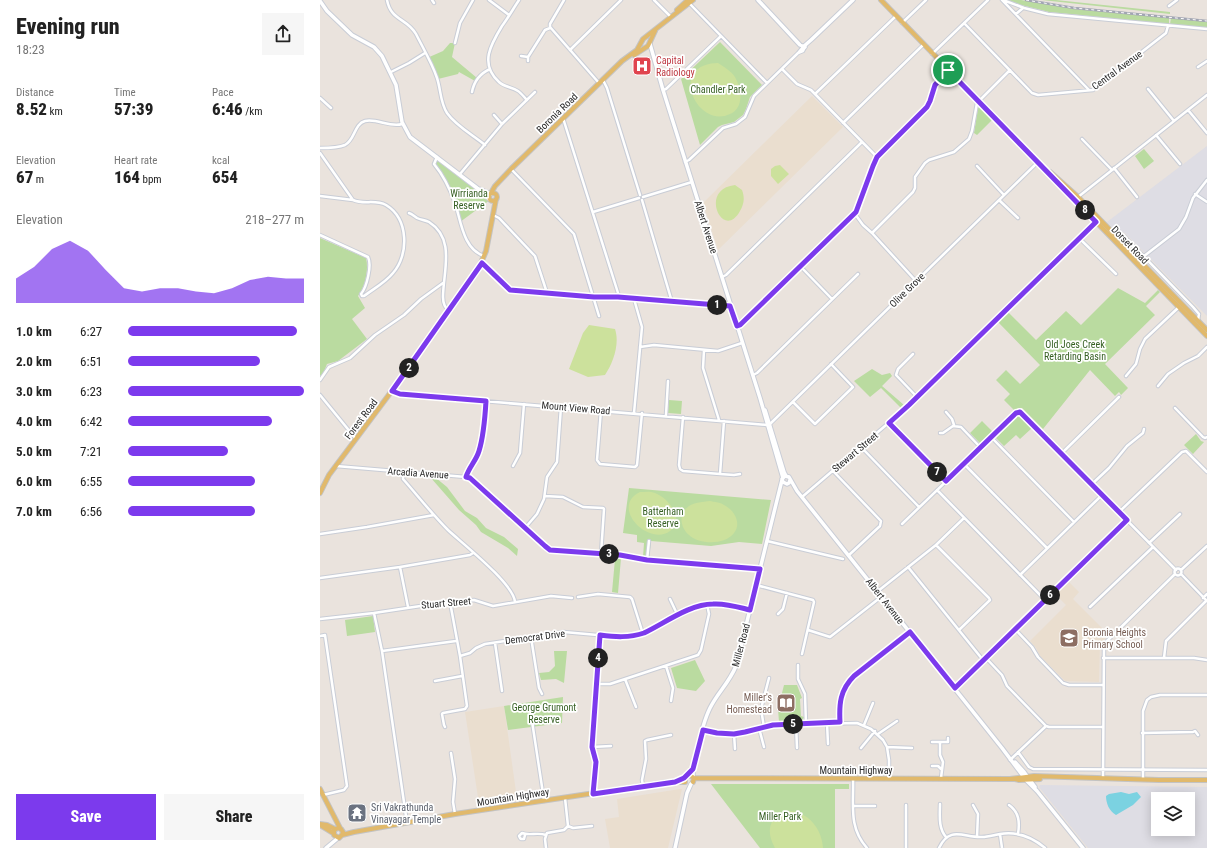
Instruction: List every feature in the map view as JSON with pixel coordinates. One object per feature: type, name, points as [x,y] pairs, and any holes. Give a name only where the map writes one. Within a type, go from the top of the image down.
[{"type":"main road","points":[[758,0],[797,41],[804,46],[853,0]]},
{"type":"main road","name":"Dorset Road","points":[[881,0],[1040,164],[1098,220],[1179,306],[1205,329]]},
{"type":"main road","points":[[320,1],[327,11],[352,35],[379,51],[391,72],[397,88],[402,124],[412,139],[460,174],[490,200]]},
{"type":"main road","points":[[648,45],[647,39],[644,39],[690,1]]},
{"type":"main road","points":[[648,45],[656,29]]},
{"type":"main road","name":"Boronia Road","points":[[491,194],[493,188],[511,169],[603,79],[637,50],[644,39]]},
{"type":"main road","points":[[641,43],[648,45]]},
{"type":"main road","name":"Boronia Road","points":[[625,59],[640,52],[648,45]]},
{"type":"main road","name":"Albert Avenue","points":[[648,45],[653,56],[784,478]]},
{"type":"main road","name":"Boronia Road","points":[[497,197],[497,190],[502,179]]},
{"type":"main road","points":[[477,188],[491,194],[493,193],[497,197],[493,201],[490,200]]},
{"type":"main road","points":[[490,200],[489,196],[491,194]]},
{"type":"main road","name":"Forest Road","points":[[320,493],[324,483],[335,466],[392,391],[482,263],[485,256],[497,197]]},
{"type":"main road","name":"Forest Road","points":[[490,200],[493,215]]},
{"type":"main road","name":"Dorset Road","points":[[1098,220],[1112,231],[1198,320],[1205,329],[1207,336]]},
{"type":"main road","points":[[789,477],[788,482],[783,482],[784,478],[789,477]]},
{"type":"main road","name":"Miller Road","points":[[692,779],[693,769],[703,730],[711,706],[731,678],[736,666],[779,491],[784,478]]},
{"type":"main road","name":"Albert Avenue","points":[[788,482],[798,491],[1027,778]]},
{"type":"main road","name":"Miller Road","points":[[779,491],[788,482]]},
{"type":"main road","name":"Albert Avenue","points":[[1011,759],[1027,778]]},
{"type":"main road","points":[[1012,778],[1018,774],[1018,769]]},
{"type":"main road","name":"Mountain Highway","points":[[320,824],[338,832],[354,832],[455,814],[701,778],[853,777],[1207,780]]},
{"type":"main road","points":[[1027,778],[1083,848]]},
{"type":"main road","points":[[687,792],[685,781],[692,779]]},
{"type":"main road","points":[[675,848],[687,792],[692,779]]},
{"type":"main road","points":[[320,789],[334,817],[338,832],[327,847]]},
{"type":"main road","points":[[328,825],[332,824],[334,817]]},
{"type":"main road","name":"Mountain Highway","points":[[320,824],[328,825],[338,832]]},
{"type":"street","points":[[387,0],[389,8],[393,14],[414,31],[437,77],[442,101],[447,113],[455,122],[485,145]]},
{"type":"street","points":[[455,43],[460,23],[473,0]]},
{"type":"street","points":[[489,0],[509,15]]},
{"type":"street","points":[[519,0],[490,47],[488,57],[493,76],[499,82],[518,91],[527,100]]},
{"type":"street","points":[[550,28],[550,24],[564,0]]},
{"type":"street","points":[[570,50],[621,0]]},
{"type":"street","points":[[654,0],[671,17]]},
{"type":"street","points":[[902,23],[926,0]]},
{"type":"street","points":[[932,54],[988,0]]},
{"type":"street","points":[[1002,0],[1023,8],[1058,15],[1207,29]]},
{"type":"street","points":[[1002,0],[1090,90]]},
{"type":"street","points":[[1169,6],[1177,0]]},
{"type":"street","points":[[690,1],[721,36],[767,83]]},
{"type":"street","points":[[1172,4],[1175,7]]},
{"type":"street","points":[[1016,14],[1023,8]]},
{"type":"street","points":[[815,94],[896,16]]},
{"type":"street","name":"Central Avenue","points":[[964,23],[1034,94],[1093,90],[1166,33],[1168,26]]},
{"type":"street","points":[[550,28],[599,83]]},
{"type":"street","points":[[521,56],[528,59],[545,30],[550,28]]},
{"type":"street","points":[[663,90],[666,89],[721,36]]},
{"type":"street","points":[[843,123],[923,45]]},
{"type":"street","points":[[685,162],[723,128],[736,124],[745,117],[752,99],[798,53],[801,52],[804,46]]},
{"type":"street","points":[[391,72],[425,53]]},
{"type":"street","points":[[1198,67],[1207,61]]},
{"type":"street","points":[[472,92],[476,79],[490,69]]},
{"type":"street","points":[[782,69],[795,83],[808,88],[815,94],[877,157]]},
{"type":"street","points":[[737,326],[745,321],[855,214],[877,157],[927,107],[935,85],[948,70]]},
{"type":"street","points":[[872,233],[913,192],[915,188],[915,177],[925,163],[954,152],[969,139],[972,131],[976,107],[979,101],[1010,70]]},
{"type":"street","points":[[603,79],[672,302]]},
{"type":"street","points":[[1148,89],[1174,121]]},
{"type":"street","points":[[460,174],[502,124],[535,92]]},
{"type":"street","points":[[1076,198],[1207,95]]},
{"type":"street","points":[[320,98],[331,108]]},
{"type":"street","points":[[1188,110],[1207,133]]},
{"type":"street","points":[[494,115],[502,124]]},
{"type":"street","points":[[563,118],[618,297]]},
{"type":"street","points":[[320,148],[346,144],[360,124],[365,121],[369,120],[396,126],[402,124]]},
{"type":"street","points":[[1156,135],[1180,164]]},
{"type":"street","points":[[1082,139],[1113,169],[1137,197]]},
{"type":"street","points":[[722,277],[726,275],[862,142]]},
{"type":"street","points":[[320,153],[353,200]]},
{"type":"street","points":[[437,157],[434,164],[439,170],[454,200],[465,235],[474,250],[485,256]]},
{"type":"street","name":"Olive Grove","points":[[768,423],[776,418],[793,402],[1004,195],[1040,164]]},
{"type":"street","points":[[977,166],[1004,195]]},
{"type":"street","points":[[511,169],[574,234],[599,316]]},
{"type":"street","points":[[1139,260],[1179,229],[1186,217],[1195,194],[1207,180]]},
{"type":"street","points":[[593,212],[692,182]]},
{"type":"street","points":[[1195,194],[1207,202]]},
{"type":"street","points":[[320,196],[358,202],[378,202],[390,208],[399,221],[404,237],[403,254],[396,269],[387,280],[362,296],[361,294],[366,284],[370,264],[368,257],[320,235]]},
{"type":"street","points":[[999,200],[1018,218]]},
{"type":"street","points":[[409,213],[430,223],[442,236],[447,255],[443,283],[444,303],[449,311]]},
{"type":"street","points":[[855,214],[863,225],[916,281]]},
{"type":"street","points":[[493,215],[499,218],[535,256],[547,293]]},
{"type":"street","name":"Stewart Street","points":[[802,497],[889,423],[917,397],[1098,220]]},
{"type":"street","points":[[1112,231],[1124,236],[1198,312],[1198,320]]},
{"type":"street","points":[[1080,238],[1116,274]]},
{"type":"street","points":[[482,263],[508,290],[730,306]]},
{"type":"street","points":[[801,267],[832,299]]},
{"type":"street","points":[[753,375],[757,373],[858,274]]},
{"type":"street","points":[[320,380],[329,367],[350,358],[375,335],[404,315],[420,298],[443,283]]},
{"type":"street","points":[[634,299],[642,327],[634,413]]},
{"type":"street","points":[[1126,376],[1136,363],[1145,339],[1179,306]]},
{"type":"street","points":[[640,347],[654,346],[718,351],[742,343]]},
{"type":"street","points":[[1158,386],[1170,373],[1184,363],[1198,356],[1207,347]]},
{"type":"street","points":[[704,350],[703,368],[719,420]]},
{"type":"street","points":[[913,354],[898,369],[896,375],[917,397]]},
{"type":"street","points":[[793,402],[815,424],[853,387],[831,364]]},
{"type":"street","points":[[666,415],[668,381]]},
{"type":"street","name":"Mount View Road","points":[[392,391],[400,394],[768,423]]},
{"type":"street","points":[[320,395],[356,439]]},
{"type":"street","points":[[1061,454],[1119,397]]},
{"type":"street","points":[[486,401],[483,436],[479,453],[466,477],[470,478],[550,550],[622,556],[647,560],[760,569]]},
{"type":"street","points":[[513,466],[520,453],[524,404]]},
{"type":"street","points":[[524,528],[537,514],[544,496],[547,477],[557,462],[561,407]]},
{"type":"street","points":[[1175,408],[1203,438],[1207,437]]},
{"type":"street","points":[[601,410],[597,460],[600,464],[635,467],[637,465],[642,414]]},
{"type":"street","points":[[946,412],[952,419],[954,425]]},
{"type":"street","points":[[902,524],[1016,413],[1020,412],[1176,570],[1181,570],[1207,546]]},
{"type":"street","points":[[683,417],[679,465],[680,469],[683,471],[734,475],[740,474]]},
{"type":"street","points":[[720,474],[724,420]]},
{"type":"street","points":[[889,423],[946,481]]},
{"type":"street","points":[[940,433],[943,433],[954,425]]},
{"type":"street","points":[[954,425],[961,427],[980,448]]},
{"type":"street","points":[[1091,485],[1109,468],[1127,446],[1143,433],[1144,429]]},
{"type":"street","points":[[991,438],[1074,522]]},
{"type":"street","points":[[861,447],[920,507]]},
{"type":"street","points":[[1119,512],[1182,452],[1186,451],[1207,472]]},
{"type":"street","points":[[964,464],[1047,548]]},
{"type":"street","name":"Arcadia Avenue","points":[[335,466],[466,477]]},
{"type":"street","points":[[833,471],[882,521],[880,526],[849,555]]},
{"type":"street","points":[[403,472],[403,479],[434,515],[495,573],[513,595],[515,602]]},
{"type":"street","points":[[937,490],[1044,600]]},
{"type":"street","points":[[1020,575],[1102,495]]},
{"type":"street","points":[[544,496],[563,497],[583,507],[604,509],[601,554]]},
{"type":"street","points":[[1149,543],[1180,514]]},
{"type":"street","points":[[320,534],[434,515]]},
{"type":"street","points":[[878,592],[936,545],[964,518]]},
{"type":"street","points":[[955,688],[1127,520]]},
{"type":"street","points":[[647,560],[649,541]]},
{"type":"street","points":[[767,541],[843,559]]},
{"type":"street","points":[[936,545],[990,600],[959,630]]},
{"type":"street","points":[[1090,607],[1153,546]]},
{"type":"street","points":[[320,578],[400,567],[470,555],[473,553]]},
{"type":"street","points":[[400,567],[408,607]]},
{"type":"street","points":[[908,567],[984,659],[1002,675],[1007,686],[1046,726],[1103,727]]},
{"type":"street","points":[[1103,779],[1104,646],[1107,641],[1175,574],[1176,570]]},
{"type":"street","points":[[1164,658],[1166,641],[1207,601],[1181,574],[1181,570]]},
{"type":"street","points":[[1175,574],[1178,576],[1181,574]]},
{"type":"street","points":[[756,585],[813,600],[814,602],[802,654]]},
{"type":"street","points":[[778,614],[783,609],[787,593]]},
{"type":"street","points":[[578,597],[594,594],[630,597],[632,599],[643,634]]},
{"type":"street","points":[[1203,598],[1207,594]]},
{"type":"street","name":"Stuart Street","points":[[320,619],[474,600],[492,606],[551,596],[572,598]]},
{"type":"street","points":[[808,630],[830,637],[882,596]]},
{"type":"street","points":[[670,599],[678,616]]},
{"type":"street","points":[[445,727],[441,716],[444,712],[467,708],[460,656],[456,641],[450,602]]},
{"type":"street","points":[[596,684],[607,685],[699,654],[709,614],[707,604]]},
{"type":"street","name":"Democrat Drive","points":[[460,656],[470,653],[481,645],[564,632],[626,637],[643,634],[696,607],[707,604],[727,604],[750,610]]},
{"type":"street","points":[[374,613],[382,651],[407,823]]},
{"type":"street","points":[[1015,629],[1032,647],[1038,657],[1064,683],[1069,685],[1103,685]]},
{"type":"street","points":[[840,722],[840,702],[846,685],[854,676],[910,632]]},
{"type":"street","points":[[320,636],[325,635],[347,786],[344,790],[323,795]]},
{"type":"street","points":[[593,794],[596,762],[592,747],[600,635]]},
{"type":"street","points":[[531,637],[539,688],[542,694]]},
{"type":"street","points":[[382,651],[456,641]]},
{"type":"street","points":[[495,643],[502,691]]},
{"type":"street","points":[[1103,658],[1202,658],[1207,660]]},
{"type":"street","points":[[798,665],[798,679],[805,694],[806,724]]},
{"type":"street","points":[[666,666],[673,688],[671,701]]},
{"type":"street","points":[[435,680],[462,676]]},
{"type":"street","points":[[764,727],[761,709],[769,678]]},
{"type":"street","points":[[625,679],[636,707]]},
{"type":"street","points":[[1142,779],[1142,732],[1143,707],[1145,703],[1151,697],[1160,695],[1207,695]]},
{"type":"street","points":[[864,725],[873,703]]},
{"type":"street","points":[[878,734],[897,721]]},
{"type":"street","points":[[532,722],[544,801]]},
{"type":"street","points":[[703,730],[734,734],[764,727],[796,724],[840,722],[857,723],[875,731],[883,740],[887,747],[889,778]]},
{"type":"street","points":[[827,723],[828,744]]},
{"type":"street","points":[[796,724],[797,748]]},
{"type":"street","points":[[1011,759],[1046,726]]},
{"type":"street","points":[[759,728],[764,747]]},
{"type":"street","points":[[861,748],[875,731]]},
{"type":"street","points":[[1142,732],[1195,731],[1198,734]]},
{"type":"street","points":[[734,734],[735,749]]},
{"type":"street","points":[[643,786],[646,759],[644,741],[671,735]]},
{"type":"street","points":[[932,742],[948,742],[948,738]]},
{"type":"street","points":[[940,742],[940,755],[943,762],[941,778]]},
{"type":"street","points":[[592,747],[611,746]]},
{"type":"street","points":[[887,747],[912,748]]},
{"type":"street","points":[[1018,752],[1029,767],[1034,769],[1207,770]]},
{"type":"street","points":[[451,754],[455,779],[453,802],[455,814]]},
{"type":"street","points":[[932,766],[938,766],[942,770]]},
{"type":"street","points":[[1046,778],[1047,770]]},
{"type":"street","points":[[853,777],[854,825],[857,835],[867,848]]},
{"type":"street","points":[[565,798],[568,826]]},
{"type":"street","points":[[906,804],[906,848]]},
{"type":"street","points":[[940,804],[940,825],[946,838]]},
{"type":"street","points":[[973,805],[978,814],[977,837]]},
{"type":"street","points":[[1009,805],[1014,808],[1017,815],[1019,825],[1018,834]]},
{"type":"street","points":[[853,806],[875,806]]},
{"type":"street","points":[[568,826],[573,828],[592,826]]},
{"type":"street","points":[[525,835],[546,835],[549,832],[564,830],[568,826]]},
{"type":"street","points":[[939,848],[946,838],[958,834],[977,837],[1000,834],[1018,834],[1032,838],[1045,848]]},
{"type":"street","points":[[1000,834],[1002,848]]},
{"type":"street","points":[[546,835],[546,848]]},
{"type":"shaded area","points":[[812,96],[843,127],[718,250],[703,203]]},
{"type":"shaded area","points":[[1207,146],[1207,316],[1125,233],[1114,229],[1107,222]]},
{"type":"shaded area","name":"Boronia Heights Primary School","points":[[1068,581],[1079,592],[1073,599],[1109,635],[1100,644],[1099,682],[1065,681],[1040,656],[1030,641],[1066,605],[1055,594]]},
{"type":"shaded area","points":[[504,706],[517,799],[479,804],[465,712]]},
{"type":"shaded area","points":[[1040,785],[1207,787],[1207,848],[1088,848],[1039,787]]},
{"type":"shaded area","points":[[682,789],[668,848],[610,848],[605,819],[619,817],[617,799]]},
{"type":"green space","points":[[1007,0],[1021,0],[1074,9],[1169,18],[1169,24],[1049,12]]},
{"type":"green space","points":[[1042,0],[1056,0],[1170,12],[1170,14]]},
{"type":"green space","points":[[1171,18],[1207,22],[1207,28],[1170,24]]},
{"type":"green space","name":"Chandler Park","points":[[720,42],[762,85],[750,97],[743,115],[734,122],[718,127],[700,145],[681,79]]},
{"type":"green space","points":[[450,43],[455,43],[452,57],[477,78],[475,81],[459,72],[458,74],[438,79],[427,58],[443,51]]},
{"type":"green space","points":[[718,63],[735,77],[740,92],[740,103],[735,111],[730,114],[718,116],[707,113],[698,105],[692,95],[691,84],[694,74],[703,66]]},
{"type":"green space","points":[[978,108],[980,108],[992,120],[977,135],[974,133]]},
{"type":"green space","points":[[1144,149],[1154,161],[1144,169],[1135,156]]},
{"type":"green space","name":"Wirrianda Reserve","points":[[437,157],[490,200],[460,222],[450,191],[443,176],[434,163]]},
{"type":"green space","points":[[780,165],[789,174],[778,184],[771,176],[771,169]]},
{"type":"green space","points":[[735,185],[742,190],[744,196],[743,203],[740,211],[733,219],[727,221],[721,217],[717,211],[716,203],[718,195],[724,189]]},
{"type":"green space","points":[[320,238],[366,258],[366,278],[363,288],[358,296],[365,308],[352,319],[367,339],[338,361],[327,364],[323,374],[320,376]]},
{"type":"green space","name":"Old Joes Creek Retarding Basin","points":[[1118,288],[1145,303],[1158,290],[1160,292],[1146,306],[1155,315],[1105,364],[1128,388],[1121,395],[1119,392],[1115,396],[1090,370],[1043,429],[1022,408],[1018,408],[1015,411],[1004,400],[1010,394],[996,380],[1006,370],[1020,384],[1040,365],[998,322],[1008,312],[1036,340],[1066,311],[1081,325]]},
{"type":"green space","points":[[589,325],[615,329],[617,341],[615,353],[611,365],[605,375],[588,377],[569,369],[583,333]]},
{"type":"green space","points":[[872,369],[882,375],[890,373],[892,376],[882,386],[904,405],[901,408],[881,388],[870,397],[854,381]]},
{"type":"green space","points":[[669,400],[682,401],[681,414],[668,413]]},
{"type":"green space","points":[[1018,415],[1032,428],[1020,439],[1016,435],[1004,446],[995,437]]},
{"type":"green space","points":[[982,421],[993,432],[980,443],[970,433]]},
{"type":"green space","points":[[1196,434],[1201,441],[1204,442],[1193,454],[1184,445]]},
{"type":"green space","points":[[431,478],[436,478],[447,487],[465,511],[477,518],[486,528],[504,537],[518,549],[517,556],[508,548],[481,532]]},
{"type":"green space","name":"Batterham Reserve","points":[[629,488],[771,500],[762,544],[739,542],[711,546],[651,541],[649,558],[643,557],[644,543],[637,542],[637,535],[623,533]]},
{"type":"green space","points":[[640,492],[655,493],[670,504],[676,515],[676,521],[670,531],[661,535],[652,534],[643,530],[636,523],[630,515],[629,507],[632,499]]},
{"type":"green space","points":[[710,501],[721,503],[728,507],[734,513],[737,521],[734,533],[725,540],[719,542],[699,541],[686,532],[682,524],[682,517],[685,509],[696,503]]},
{"type":"green space","points":[[614,558],[621,558],[618,593],[612,592]]},
{"type":"green space","points":[[373,616],[375,632],[347,636],[345,620]]},
{"type":"green space","points":[[554,651],[567,651],[564,683],[556,679],[541,680],[539,673],[549,672],[555,666]]},
{"type":"green space","points":[[695,660],[705,681],[696,691],[677,688],[671,668]]},
{"type":"green space","points":[[784,685],[797,685],[802,698],[800,699],[801,716],[804,717],[802,721],[779,722],[778,709]]},
{"type":"green space","name":"George Grumont Reserve","points":[[563,697],[562,723],[508,730],[504,706]]},
{"type":"green space","name":"Miller Park","points":[[711,784],[849,784],[849,789],[835,789],[835,848],[760,848]]},
{"type":"green space","points":[[786,811],[794,811],[807,817],[812,822],[820,834],[823,848],[775,848],[770,836],[770,826],[775,817]]},
{"type":"water","points":[[1121,792],[1129,794],[1137,792],[1141,797],[1133,805],[1116,815],[1108,807],[1106,796]]},
{"type":"railway","points":[[1026,0],[1074,8],[1207,21]]},
{"type":"place","name":"Capital Radiology","points":[[642,66]]},
{"type":"place","name":"Boronia Heights Primary School","points":[[1069,638]]},
{"type":"place","name":"Miller's Homestead","points":[[786,703]]},
{"type":"place","name":"Sri Vakrathunda Vinayagar Temple","points":[[357,813]]},
{"type":"route","points":[[948,70],[1096,222],[889,423],[946,481],[1016,413],[1020,412],[1127,520],[955,688],[910,632],[854,676],[846,685],[840,702],[840,722],[773,725],[734,734],[703,730],[693,769],[684,778],[675,782],[593,794],[596,762],[592,747],[600,635],[620,637],[644,633],[692,608],[707,604],[727,604],[750,610],[760,569],[647,560],[622,556],[550,550],[470,478],[466,477],[479,453],[483,436],[486,401],[400,394],[392,391],[482,263],[507,289],[510,290],[730,306],[737,326],[740,325],[856,212],[876,159],[927,107],[933,88],[948,70]]}]
